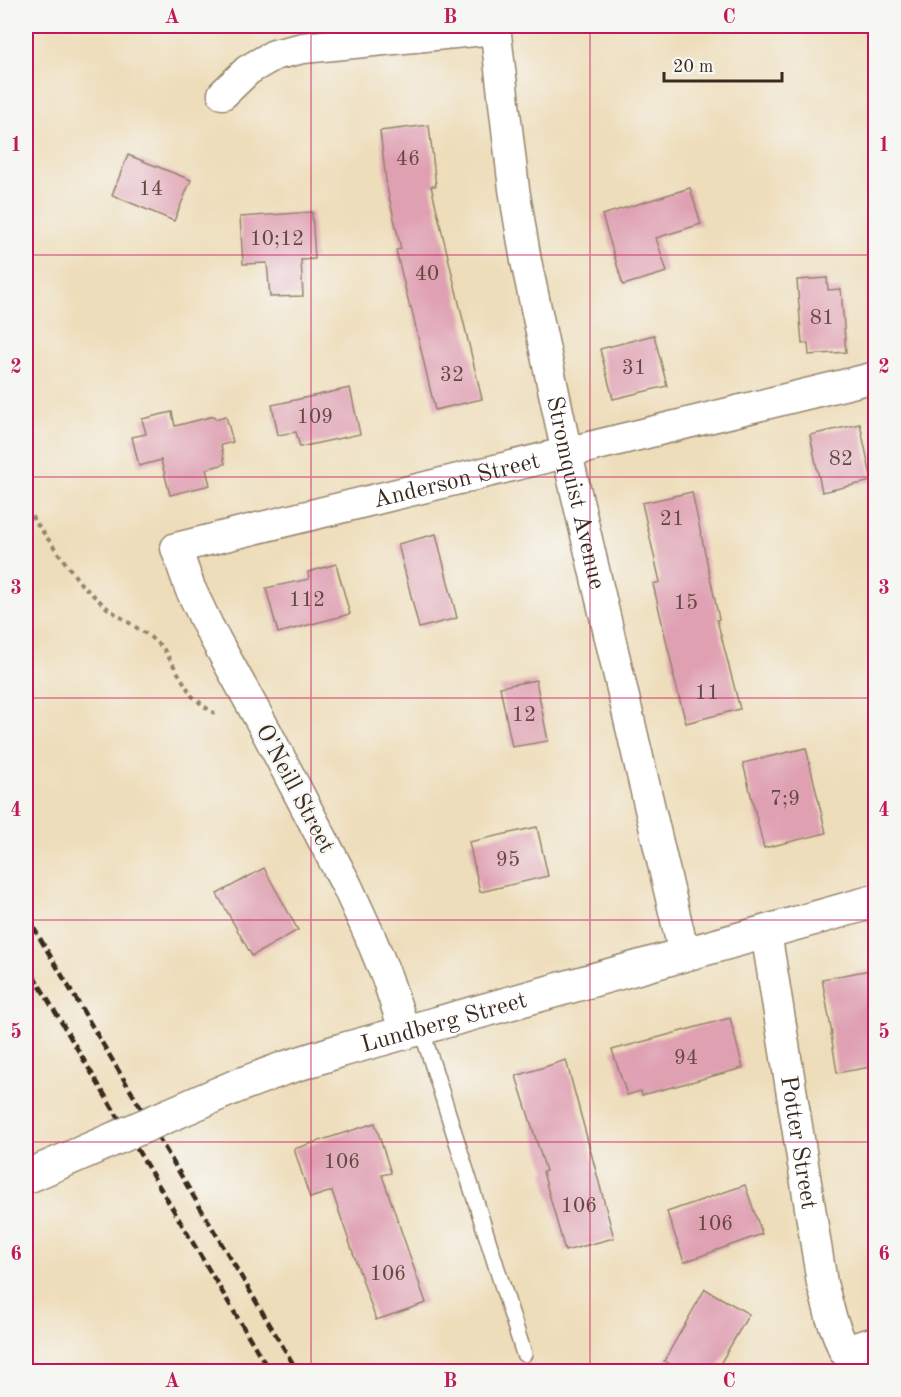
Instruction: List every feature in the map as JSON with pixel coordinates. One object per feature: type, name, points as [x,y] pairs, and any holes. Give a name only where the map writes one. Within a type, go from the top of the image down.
[{"type":"street","points":[[223,94],[248,70],[274,55],[303,48],[495,27]]},
{"type":"street","name":"Stromquist Avenue","points":[[495,27],[514,189],[526,261],[567,454],[684,954]]},
{"type":"street","name":"Anderson Street","points":[[176,548],[876,377]]},
{"type":"street","name":"O'Neill Street","points":[[176,548],[190,588],[208,626],[352,895],[387,978],[413,1030]]},
{"type":"street","name":"Lundberg Street","points":[[26,1177],[232,1088],[282,1069],[413,1030],[876,901]]},
{"type":"street","name":"Potter Street","points":[[766,932],[822,1283],[831,1317],[844,1351],[876,1342]]},
{"type":"lane","points":[[413,1030],[524,1354]]},
{"type":"path","points":[[26,509],[81,584],[107,608],[163,648],[192,696],[210,711],[265,729]]},
{"type":"building","points":[[429,125],[436,186],[431,186],[482,399],[435,410],[396,250],[401,249],[387,188],[380,131]]},
{"type":"building","points":[[128,155],[191,180],[174,221],[112,195]]},
{"type":"building","points":[[690,188],[701,224],[656,238],[667,272],[623,285],[602,215]]},
{"type":"building","points":[[312,212],[315,259],[301,260],[303,296],[270,297],[267,263],[243,264],[240,217]]},
{"type":"building","points":[[827,278],[828,290],[841,289],[846,352],[809,355],[808,343],[802,344],[797,280]]},
{"type":"building","points":[[654,335],[667,386],[613,399],[600,349]]},
{"type":"building","points":[[350,388],[360,434],[300,447],[296,432],[278,435],[272,405]]},
{"type":"building","points":[[172,412],[175,426],[214,416],[215,419],[226,416],[233,442],[221,445],[225,464],[206,469],[210,485],[170,495],[161,460],[139,466],[132,437],[146,434],[142,419]]},
{"type":"building","points":[[860,424],[872,481],[822,492],[810,435]]},
{"type":"building","points":[[692,492],[719,619],[717,620],[740,709],[686,723],[653,584],[660,582],[642,503]]},
{"type":"building","points":[[436,534],[457,618],[419,628],[398,544]]},
{"type":"building","points":[[336,564],[350,614],[278,633],[266,588],[309,579],[308,572]]},
{"type":"building","points":[[536,680],[548,741],[512,747],[500,687]]},
{"type":"building","points":[[806,748],[826,833],[764,848],[743,763]]},
{"type":"building","points":[[537,827],[548,876],[480,892],[469,842]]},
{"type":"building","points":[[264,868],[298,930],[252,956],[217,894]]},
{"type":"building","points":[[876,969],[876,1066],[837,1073],[822,979]]},
{"type":"building","points":[[730,1018],[743,1068],[642,1095],[641,1091],[627,1095],[612,1050]]},
{"type":"building","points":[[566,1060],[614,1238],[565,1251],[543,1172],[546,1171],[516,1076]]},
{"type":"building","points":[[375,1123],[391,1173],[382,1175],[426,1303],[376,1320],[332,1191],[310,1198],[294,1149]]},
{"type":"building","points":[[745,1185],[762,1234],[684,1262],[667,1212]]},
{"type":"building","points":[[705,1289],[749,1314],[716,1371],[684,1371],[664,1361]]},
{"type":"railway","points":[[26,915],[298,1372]]},
{"type":"railway","points":[[26,963],[270,1372]]}]
